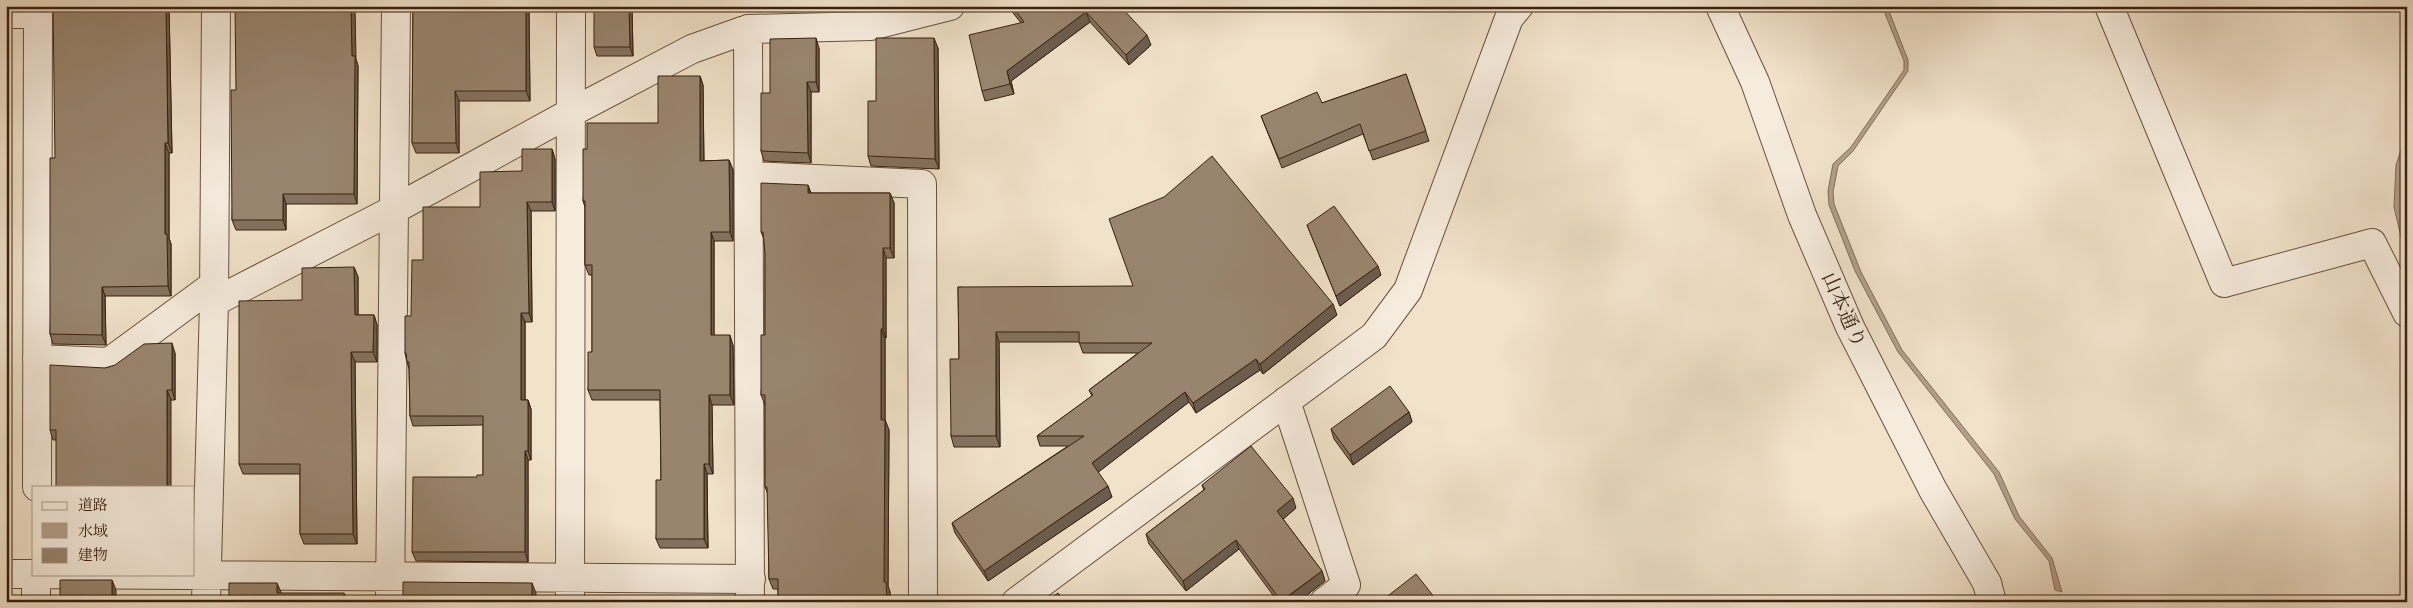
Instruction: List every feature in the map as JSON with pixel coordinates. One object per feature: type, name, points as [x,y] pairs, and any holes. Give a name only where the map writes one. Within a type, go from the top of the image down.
[{"type":"street","points":[[206,589],[214,293],[216,6]]},
{"type":"street","points":[[390,589],[396,6]]},
{"type":"street","points":[[570,590],[571,6]]},
{"type":"street","points":[[37,359],[109,362],[214,293],[395,209],[570,113],[692,49],[748,29],[871,26],[950,6]]},
{"type":"street","points":[[1016,602],[1374,336],[1408,290],[1509,18],[1519,6]]},
{"type":"street","name":"山本通り","points":[[1720,6],[1755,82],[1802,215],[1850,327],[1933,490],[1987,583],[1992,602]]},
{"type":"street","points":[[2108,6],[2224,283],[2372,243],[2407,313]]},
{"type":"street","points":[[6,14],[38,10],[36,486]]},
{"type":"street","points":[[64,576],[206,589],[751,590],[748,29]]},
{"type":"street","points":[[749,176],[922,184],[924,602]]},
{"type":"street","points":[[1286,401],[1346,585],[1324,602]]},
{"type":"street","points":[[6,574],[32,574]]},
{"type":"street","points":[[35,576],[36,602]]},
{"type":"water","points":[[1882,6],[1887,6],[1908,60],[1908,71],[1853,151],[1838,166],[1833,192],[1834,204],[1861,272],[1902,350],[1999,472],[2019,516],[2052,558],[2062,592],[2055,590],[2049,561],[2015,519],[1994,474],[1898,352],[1855,271],[1829,205],[1828,191],[1833,164],[1851,147],[1904,70],[1904,61]]},
{"type":"water","points":[[2407,132],[2403,207],[2407,224],[2407,262],[2394,207],[2396,165]]},
{"type":"building","points":[[53,6],[166,6],[168,143],[165,143],[165,234],[167,234],[168,286],[102,287],[102,335],[50,334],[50,158],[55,158]]},
{"type":"building","points":[[235,6],[351,6],[352,56],[355,56],[354,194],[283,194],[283,220],[232,220],[231,90],[236,90]]},
{"type":"building","points":[[413,6],[526,6],[526,91],[455,91],[456,143],[412,143]]},
{"type":"building","points":[[594,6],[629,6],[630,47],[594,47]]},
{"type":"building","points":[[1012,6],[1120,6],[1147,35],[1126,55],[1086,12],[1007,71],[1010,84],[982,91],[969,35],[1024,22]]},
{"type":"building","points":[[816,38],[816,82],[807,82],[808,153],[761,151],[761,93],[770,93],[770,39]]},
{"type":"building","points":[[876,38],[934,38],[935,159],[868,156],[868,101],[876,101]]},
{"type":"building","points":[[1406,74],[1426,131],[1369,151],[1360,124],[1279,159],[1261,116],[1317,92],[1322,103]]},
{"type":"building","points":[[658,76],[700,76],[700,161],[729,160],[730,232],[711,232],[711,335],[730,335],[730,395],[709,395],[709,464],[704,464],[704,539],[656,539],[656,480],[661,480],[660,390],[588,390],[588,352],[592,352],[592,265],[585,265],[583,149],[587,149],[587,123],[658,123]]},
{"type":"building","points":[[522,149],[552,149],[552,202],[527,202],[529,313],[521,313],[521,400],[528,400],[528,451],[525,451],[525,552],[412,552],[413,477],[477,477],[477,475],[483,475],[483,416],[410,416],[409,362],[407,362],[405,353],[405,316],[411,316],[412,260],[423,260],[423,207],[480,207],[480,172],[522,171]]},
{"type":"building","points":[[1212,156],[1333,304],[1260,364],[1256,359],[1193,403],[1185,392],[1092,463],[1108,486],[984,571],[952,523],[1084,436],[1037,436],[1093,395],[1089,390],[1152,343],[1079,343],[1079,332],[996,332],[996,436],[951,436],[950,359],[959,359],[958,287],[1133,286],[1109,219],[1164,197]]},
{"type":"building","points":[[761,183],[808,185],[808,193],[890,193],[890,248],[883,248],[883,329],[881,329],[881,420],[885,420],[884,582],[886,582],[887,602],[778,602],[778,579],[769,579],[767,487],[765,487],[765,395],[761,395],[761,335],[765,335],[765,253],[763,232],[761,232]]},
{"type":"building","points":[[1334,206],[1378,266],[1336,296],[1307,225]]},
{"type":"building","points":[[354,267],[355,315],[374,315],[373,352],[351,352],[353,534],[300,534],[300,464],[239,464],[239,301],[302,300],[302,268]]},
{"type":"building","points":[[172,343],[172,390],[167,390],[167,486],[56,486],[56,430],[50,430],[50,365],[105,368],[115,365],[144,344]]},
{"type":"building","points":[[1390,386],[1409,412],[1350,455],[1331,429]]},
{"type":"building","points":[[1251,446],[1293,498],[1277,511],[1322,571],[1281,601],[1236,540],[1183,581],[1146,534],[1205,489],[1202,485]]},
{"type":"building","points":[[1416,574],[1438,602],[1380,602]]},
{"type":"building","points":[[60,580],[112,580],[112,602],[60,602]]},
{"type":"building","points":[[403,582],[532,583],[532,602],[403,602]]},
{"type":"building","points":[[229,583],[277,583],[277,593],[344,593],[344,602],[229,602]]},
{"type":"building","points":[[1058,593],[1064,602],[1046,602]]},
{"type":"building","points":[[656,600],[721,600],[721,602],[656,602]]}]
